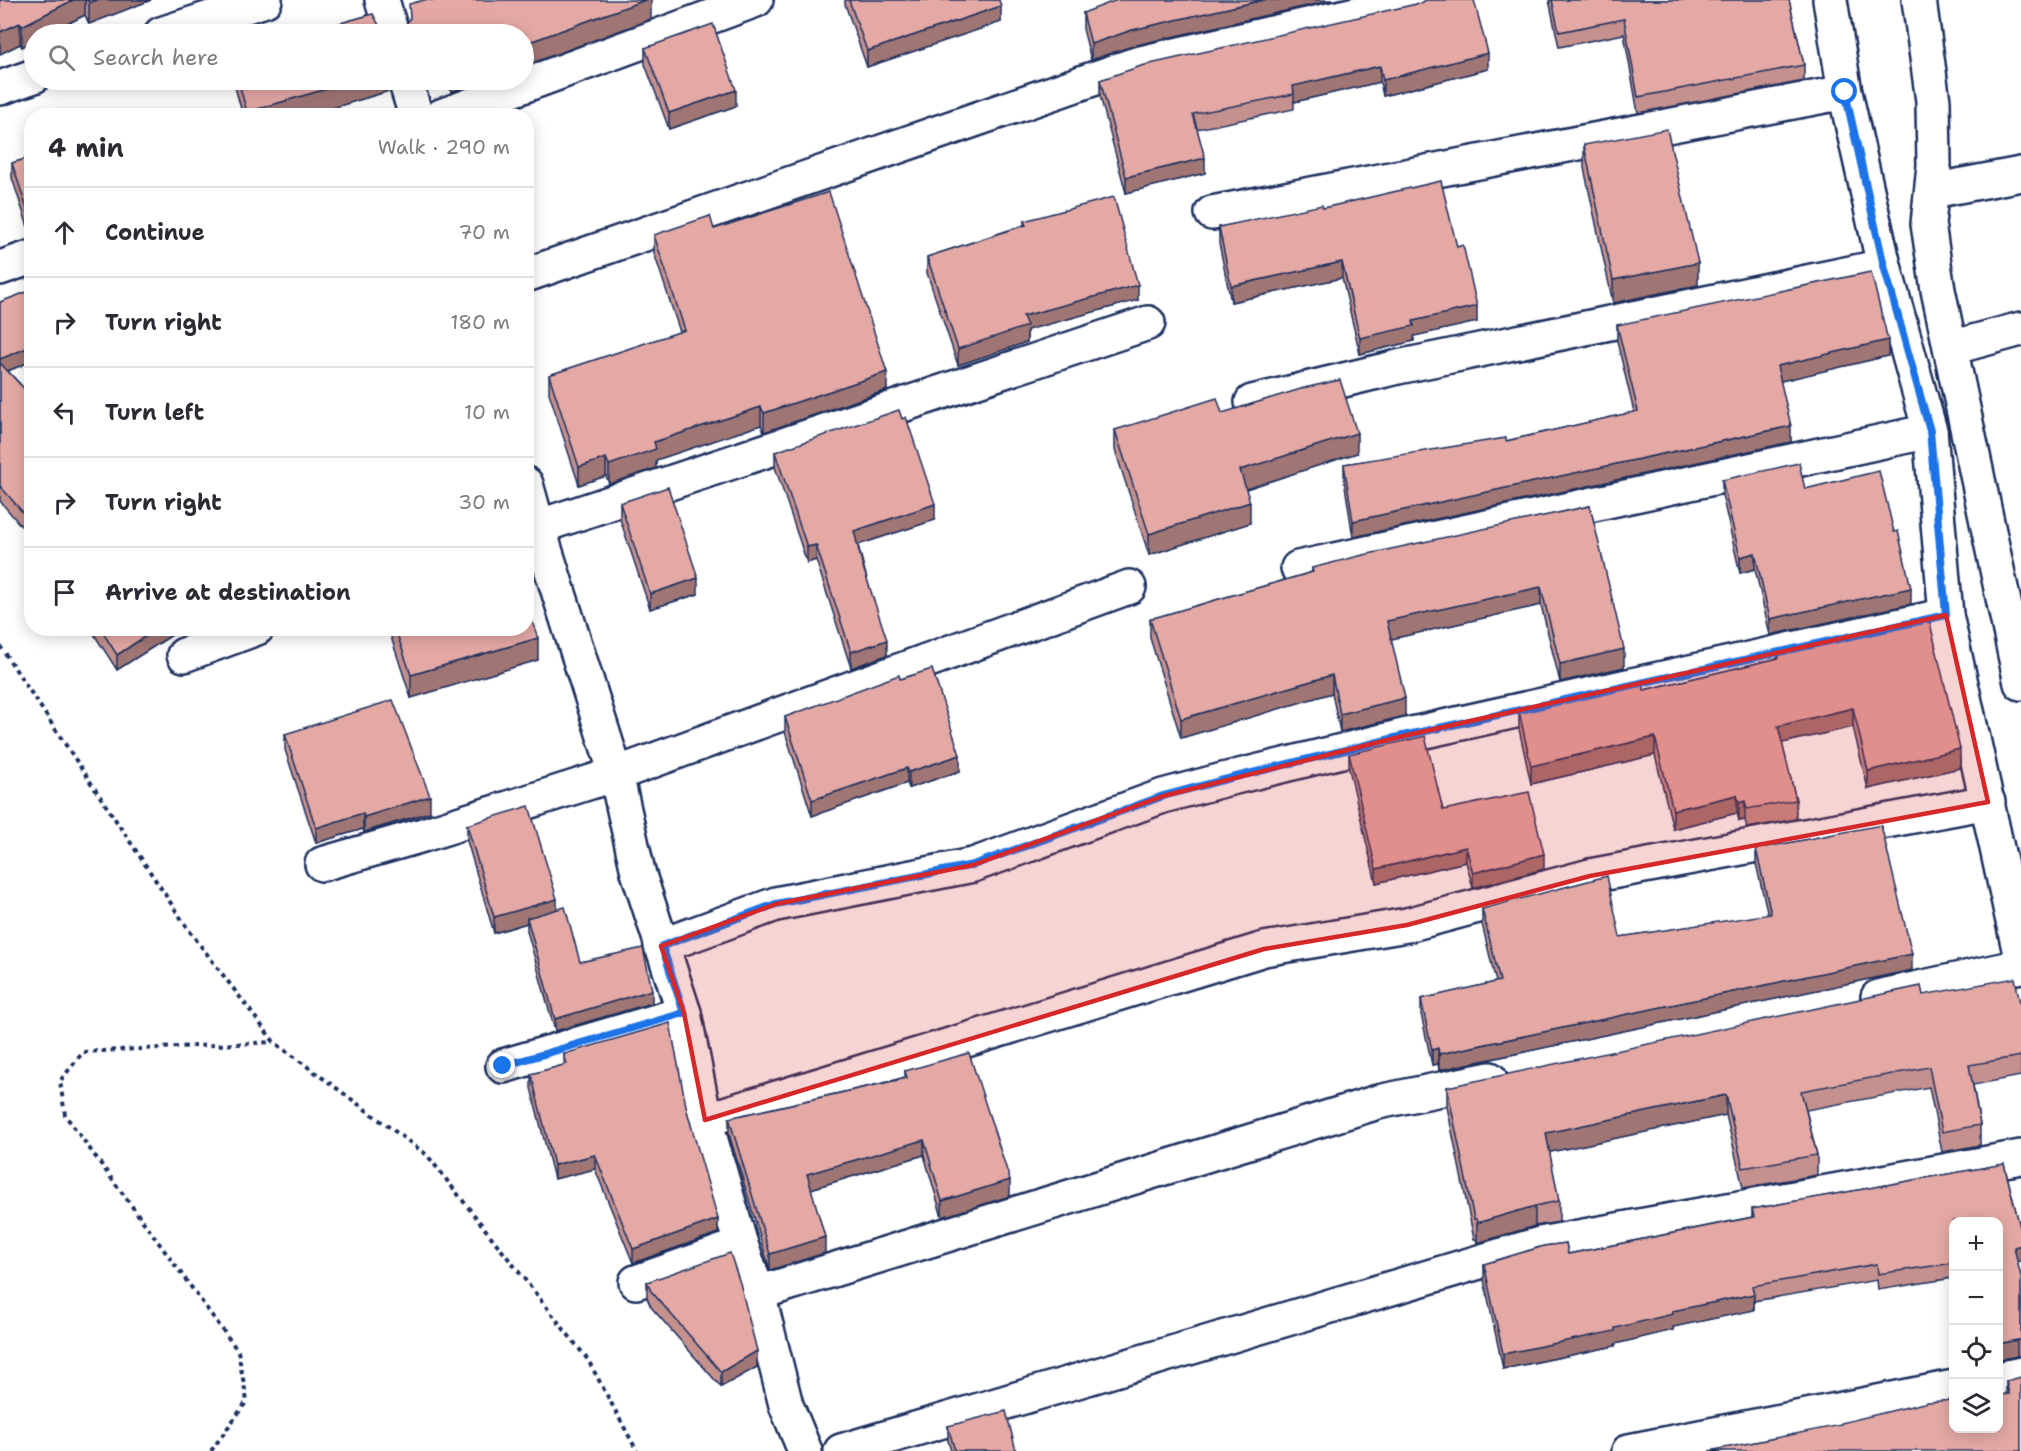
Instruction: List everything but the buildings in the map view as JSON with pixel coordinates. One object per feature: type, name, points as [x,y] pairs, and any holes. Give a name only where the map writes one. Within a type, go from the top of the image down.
[{"type":"street","points":[[192,24],[265,0]]},
{"type":"street","points":[[382,0],[389,24]]},
{"type":"street","points":[[534,82],[756,0]]},
{"type":"street","points":[[534,272],[1136,64],[1418,0]]},
{"type":"street","points":[[1830,0],[1845,92],[1884,266],[1930,431],[1946,615],[2021,958]]},
{"type":"street","points":[[1919,0],[1933,100],[1934,166],[1928,224],[1938,290],[1952,348],[2008,553],[2021,683]]},
{"type":"street","points":[[0,88],[24,80]]},
{"type":"street","points":[[408,90],[414,108]]},
{"type":"street","points":[[463,108],[512,90]]},
{"type":"street","points":[[1212,213],[1845,92]]},
{"type":"street","points":[[1932,191],[2021,174]]},
{"type":"street","points":[[0,267],[24,260]]},
{"type":"street","points":[[1252,402],[1398,367],[1884,266]]},
{"type":"street","points":[[534,528],[1148,323]]},
{"type":"street","points":[[1952,348],[2021,329]]},
{"type":"street","points":[[1298,568],[1930,431]]},
{"type":"street","points":[[534,535],[615,774],[638,872],[684,1013],[705,1120],[741,1245],[758,1293],[786,1405],[805,1451]]},
{"type":"street","points":[[322,864],[423,836],[615,774],[1129,587]]},
{"type":"street","points":[[662,946],[776,904],[973,865],[1163,796],[1223,780],[1414,733],[1946,615]]},
{"type":"street","points":[[183,655],[235,636]]},
{"type":"street","points":[[705,1120],[1264,949],[1407,925],[1590,876],[1988,802]]},
{"type":"street","points":[[1846,1004],[2021,966]]},
{"type":"street","points":[[503,1066],[684,1013]]},
{"type":"street","points":[[758,1293],[1378,1102],[1518,1073]]},
{"type":"street","points":[[841,1451],[1540,1244],[2021,1157]]},
{"type":"street","points":[[636,1282],[741,1245]]},
{"type":"street","points":[[2003,1377],[2021,1374]]},
{"type":"street","points":[[1629,1451],[1949,1388]]},
{"type":"path","points":[[0,646],[188,929],[274,1042],[427,1155],[588,1360],[637,1451]]},
{"type":"path","points":[[211,1451],[247,1401],[238,1351],[65,1115],[60,1081],[83,1052],[274,1042]]},
{"type":"highlighted area","points":[[1946,615],[1988,802],[1590,876],[1407,925],[1264,949],[705,1120],[684,1013],[661,946],[776,904],[973,865],[1163,796],[1403,736]]},
{"type":"route","points":[[503,1066],[684,1013],[662,946],[776,904],[973,865],[1163,796],[1223,780],[1403,736],[1946,615],[1930,431],[1884,266],[1845,92]]}]
